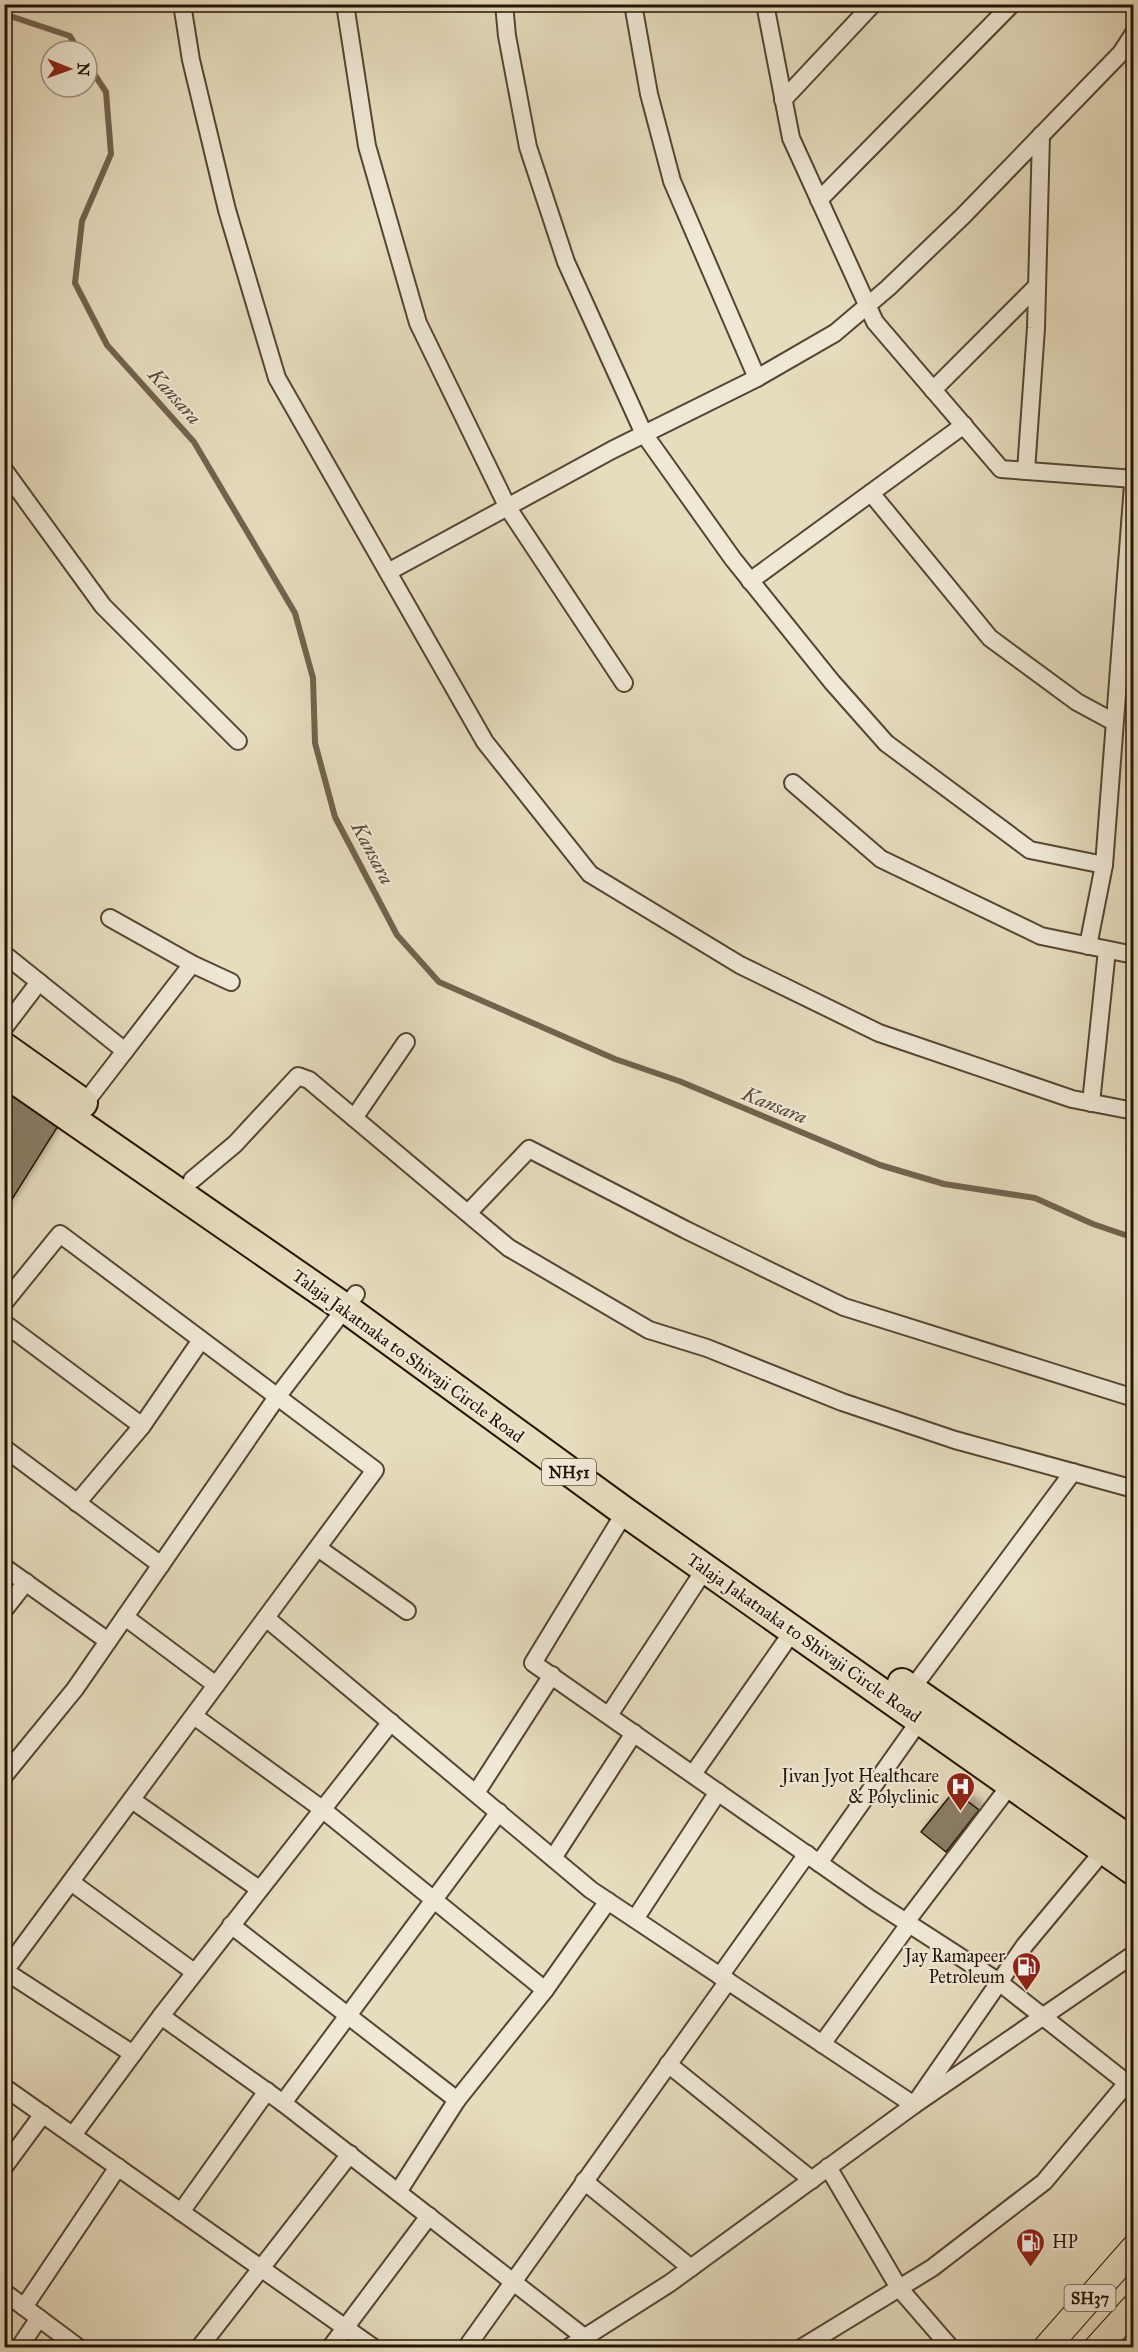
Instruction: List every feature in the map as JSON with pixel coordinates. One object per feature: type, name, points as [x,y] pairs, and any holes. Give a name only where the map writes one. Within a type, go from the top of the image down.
[{"type":"highway","name":"Talaja Jakatnaka to Shivaji Circle Road","points":[[4,1047],[192,1180],[625,1512],[1011,1784],[1118,1841]]},
{"type":"highway","name":"Talaja Jakatnaka to Shivaji Circle Road","points":[[4,1072],[350,1301],[911,1690],[1118,1841],[1134,1871]]},
{"type":"main road","name":"SH37","points":[[1046,2348],[1134,2248]]},
{"type":"main road","name":"SH37","points":[[1097,2348],[1134,2307]]},
{"type":"street","points":[[182,4],[191,60],[227,210],[277,378],[485,742],[590,874],[740,965],[879,1033],[1072,1100],[1134,1111]]},
{"type":"street","points":[[345,4],[368,146],[418,323],[508,508],[624,683]]},
{"type":"street","points":[[504,4],[507,36],[528,147],[566,262],[644,435],[750,581],[832,682],[886,743],[1030,849],[1104,865]]},
{"type":"street","points":[[633,4],[649,94],[672,181],[757,378]]},
{"type":"street","points":[[765,4],[791,138],[875,321],[1001,469],[1133,479]]},
{"type":"street","points":[[783,100],[873,4]]},
{"type":"street","points":[[819,200],[1012,4]]},
{"type":"street","points":[[388,572],[644,435],[757,378],[835,333],[963,216],[1121,52],[1134,33]]},
{"type":"street","points":[[1026,471],[1037,286],[1041,135]]},
{"type":"street","points":[[933,390],[1037,286]]},
{"type":"street","points":[[750,581],[964,425]]},
{"type":"street","points":[[4,470],[103,606],[238,741]]},
{"type":"street","points":[[1088,946],[1104,865],[1134,472]]},
{"type":"street","points":[[872,493],[990,638],[1077,702],[1114,722]]},
{"type":"street","points":[[793,783],[881,859],[1041,936],[1134,955]]},
{"type":"street","points":[[110,918],[192,964],[231,982]]},
{"type":"street","points":[[1091,1103],[1107,950]]},
{"type":"street","points":[[4,954],[125,1051]]},
{"type":"street","points":[[84,1104],[192,964]]},
{"type":"street","points":[[4,1028],[39,982]]},
{"type":"street","points":[[354,1118],[406,1042]]},
{"type":"street","points":[[192,1180],[235,1144],[298,1076],[309,1080],[509,1248],[649,1330],[707,1348],[842,1402],[955,1440],[1134,1489]]},
{"type":"street","points":[[468,1213],[529,1149],[686,1230],[844,1307],[1134,1398]]},
{"type":"street","points":[[4,1303],[60,1234],[375,1470],[6,1968],[133,2054]]},
{"type":"street","points":[[4,1776],[75,1689],[277,1397],[350,1301]]},
{"type":"street","points":[[4,1323],[142,1426]]},
{"type":"street","points":[[77,1503],[142,1426],[201,1340]]},
{"type":"street","points":[[4,1448],[161,1565]]},
{"type":"street","points":[[911,1690],[1073,1472]]},
{"type":"street","points":[[625,1512],[533,1663],[813,1858],[999,1982],[1130,2086],[1044,2182],[932,2268],[801,2348]]},
{"type":"street","points":[[318,1548],[407,1611]]},
{"type":"street","points":[[4,1567],[108,1641]]},
{"type":"street","points":[[609,1715],[705,1569]]},
{"type":"street","points":[[4,1610],[26,1582]]},
{"type":"street","points":[[124,1617],[216,1685]]},
{"type":"street","points":[[266,1618],[553,1858],[608,1901],[914,2105]]},
{"type":"street","points":[[693,1774],[793,1630]]},
{"type":"street","points":[[476,1793],[552,1675]]},
{"type":"street","points":[[194,1716],[322,1809],[545,1990]]},
{"type":"street","points":[[466,2348],[668,2064],[724,1978],[920,1720]]},
{"type":"street","points":[[73,2135],[194,1972],[390,1722]]},
{"type":"street","points":[[553,1858],[634,1733]]},
{"type":"street","points":[[822,2044],[1011,1784]]},
{"type":"street","points":[[635,1919],[718,1792]]},
{"type":"street","points":[[132,1800],[259,1889]]},
{"type":"street","points":[[283,2103],[498,1812]]},
{"type":"street","points":[[914,2105],[1025,1945],[1118,1841]]},
{"type":"street","points":[[71,1882],[194,1972]]},
{"type":"street","points":[[398,2192],[457,2100],[545,1990],[608,1901]]},
{"type":"street","points":[[231,1925],[457,2100]]},
{"type":"street","points":[[568,2348],[691,2268],[914,2105],[1134,1954]]},
{"type":"street","points":[[161,2016],[283,2103],[584,2337]]},
{"type":"street","points":[[668,2064],[812,2180]]},
{"type":"street","points":[[4,2087],[374,2348]]},
{"type":"street","points":[[181,2212],[267,2091]]},
{"type":"street","points":[[4,2167],[44,2114]]},
{"type":"street","points":[[200,2348],[350,2154]]},
{"type":"street","points":[[24,2307],[118,2167]]},
{"type":"street","points":[[828,2167],[898,2288],[951,2348]]},
{"type":"street","points":[[584,2181],[691,2268]]},
{"type":"street","points":[[330,2348],[429,2216]]},
{"type":"street","points":[[4,2292],[79,2348]]},
{"type":"street","points":[[19,2348],[39,2318]]},
{"type":"building","points":[[4,1076],[63,1118],[4,1212]]},
{"type":"building","points":[[954,1791],[979,1810],[946,1852],[921,1832]]},
{"type":"waterway","name":"Kansara","points":[[4,14],[70,36],[72,39]]},
{"type":"waterway","name":"Kansara","points":[[99,81],[106,92],[111,154],[82,221],[75,283],[107,345],[194,442],[295,613],[313,678],[315,743],[335,817],[397,935],[439,982],[615,1059],[679,1081],[880,1165],[944,1184],[1035,1198],[1093,1224],[1134,1238]]},
{"type":"place","name":"Jivan Jyot Healthcare & Polyclinic","points":[[960,1812]]},
{"type":"place","name":"Jay Ramapeer Petroleum","points":[[1026,1992]]},
{"type":"place","name":"HP","points":[[1031,2268]]}]
